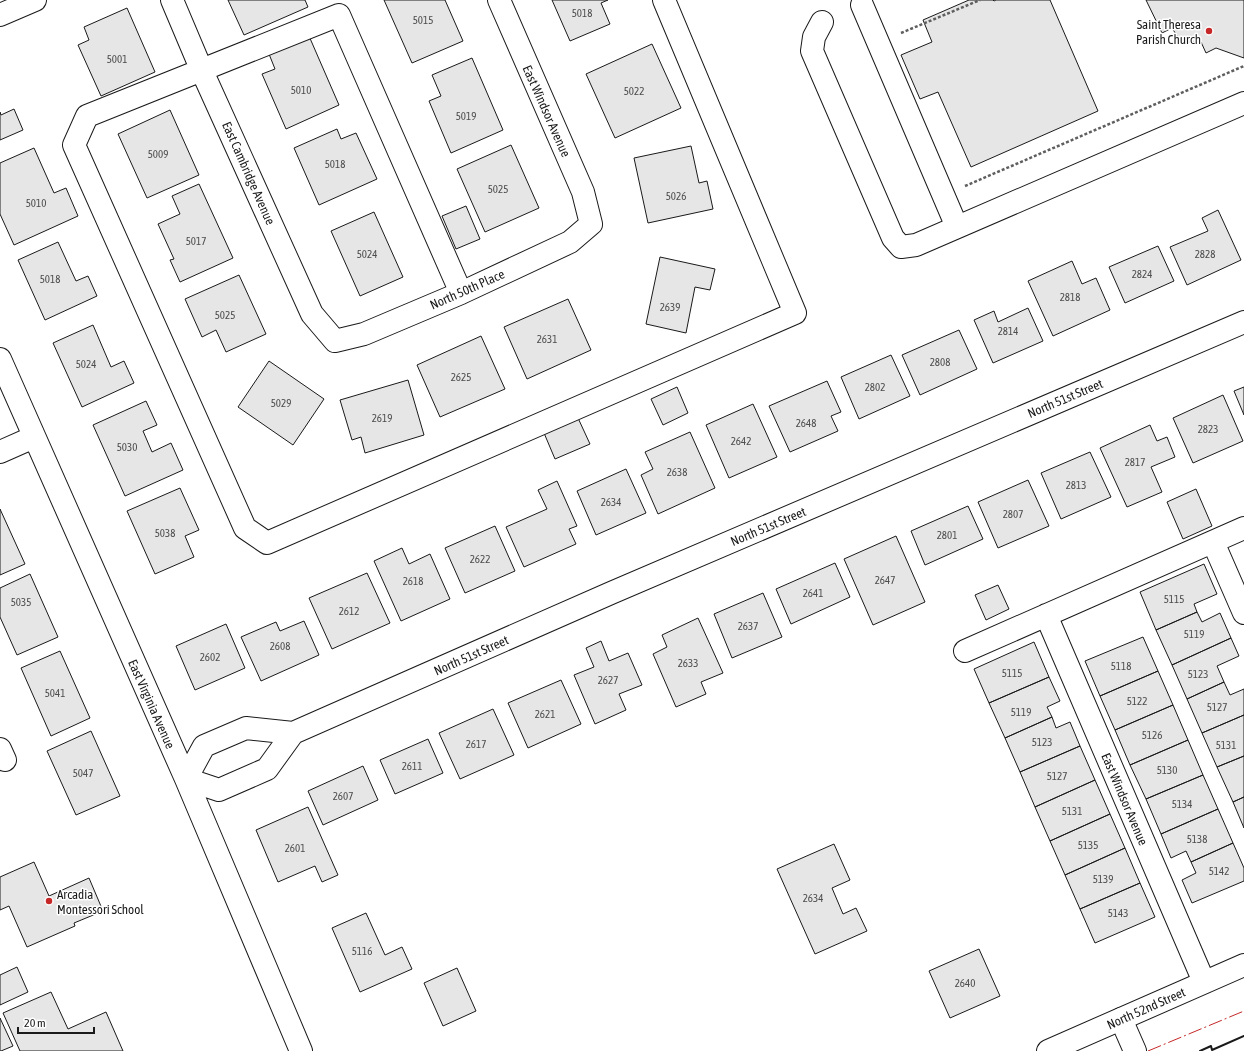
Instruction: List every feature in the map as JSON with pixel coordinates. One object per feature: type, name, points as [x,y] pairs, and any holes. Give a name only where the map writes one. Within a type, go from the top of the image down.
[{"type":"street","points":[[0,15],[35,0]]},
{"type":"street","name":"East Cambridge Avenue","points":[[172,0],[202,71],[312,314],[336,341]]},
{"type":"street","name":"East Windsor Avenue","points":[[498,0],[583,192],[591,224]]},
{"type":"street","points":[[461,293],[339,15],[87,116],[74,145],[245,528],[267,543],[795,313],[664,0]]},
{"type":"street","points":[[862,5],[956,227]]},
{"type":"street","points":[[822,22],[814,37],[812,51],[893,238],[901,247],[916,245],[1244,103]]},
{"type":"street","name":"North 50th Place","points":[[336,341],[364,334],[461,293],[570,242],[591,224]]},
{"type":"street","name":"North 51st Street","points":[[186,779],[204,746],[246,728],[293,733],[604,596],[1244,322]]},
{"type":"street","name":"East Virginia Avenue","points":[[0,359],[186,779],[301,1051]]},
{"type":"street","points":[[0,452],[34,437]]},
{"type":"street","points":[[965,650],[1244,528]]},
{"type":"street","points":[[1213,542],[1244,613]]},
{"type":"street","name":"East Windsor Avenue","points":[[1046,615],[1204,982]]},
{"type":"street","points":[[186,779],[219,790],[267,769],[293,733]]},
{"type":"street","name":"North 52nd Street","points":[[1048,1051],[1244,965]]},
{"type":"street","points":[[1121,1019],[1135,1051]]},
{"type":"path","points":[[878,43],[980,0]]},
{"type":"path","points":[[943,196],[1244,66]]},
{"type":"building","points":[[228,0],[305,0],[308,7],[244,35]]},
{"type":"building","points":[[384,0],[445,0],[463,41],[412,63]]},
{"type":"building","points":[[552,0],[608,0],[601,3],[610,24],[570,41]]},
{"type":"building","points":[[969,0],[1050,0],[1098,111],[971,167],[938,92],[920,99],[901,55],[932,42],[923,20]]},
{"type":"building","name":"Saint Theresa Parish Church","points":[[1146,0],[1244,0],[1244,58],[1216,48],[1206,53],[1201,42],[1181,42],[1172,28],[1162,33]]},
{"type":"building","points":[[127,8],[155,72],[101,96],[78,45],[89,40],[84,27]]},
{"type":"building","points":[[309,36],[339,105],[286,129],[262,74],[275,69],[269,54]]},
{"type":"building","points":[[652,44],[681,108],[615,138],[586,74]]},
{"type":"building","points":[[472,58],[503,130],[451,153],[429,101],[441,96],[432,75]]},
{"type":"building","points":[[14,109],[23,130],[0,140],[0,112],[1,115]]},
{"type":"building","points":[[170,110],[199,175],[147,198],[118,134]]},
{"type":"building","points":[[337,129],[341,139],[356,133],[377,179],[319,205],[294,148]]},
{"type":"building","points":[[511,145],[539,208],[485,232],[457,169]]},
{"type":"building","points":[[691,146],[699,183],[707,181],[713,209],[648,223],[634,158]]},
{"type":"building","points":[[34,148],[54,193],[66,188],[78,216],[14,245],[0,214],[0,163]]},
{"type":"building","points":[[199,184],[233,258],[180,282],[170,260],[174,259],[158,224],[180,214],[172,196]]},
{"type":"building","points":[[466,206],[480,239],[456,249],[442,216]]},
{"type":"building","points":[[1218,210],[1241,260],[1187,285],[1170,247],[1208,231],[1202,218]]},
{"type":"building","points":[[374,212],[403,277],[360,296],[331,231]]},
{"type":"building","points":[[58,242],[76,281],[88,276],[97,296],[45,320],[18,260]]},
{"type":"building","points":[[1158,246],[1174,281],[1125,303],[1109,267]]},
{"type":"building","points":[[660,257],[715,269],[710,290],[695,287],[686,333],[646,324]]},
{"type":"building","points":[[1072,261],[1082,284],[1096,278],[1110,310],[1053,336],[1028,281]]},
{"type":"building","points":[[239,275],[266,334],[226,352],[216,330],[202,337],[185,299]]},
{"type":"building","points":[[568,299],[591,350],[527,379],[504,327]]},
{"type":"building","points":[[1028,308],[1043,341],[993,363],[974,320],[994,311],[998,322]]},
{"type":"building","points":[[93,325],[111,367],[124,361],[134,383],[82,407],[53,343]]},
{"type":"building","points":[[959,330],[977,369],[920,395],[902,355]]},
{"type":"building","points":[[481,336],[505,389],[440,417],[417,365]]},
{"type":"building","points":[[891,355],[910,396],[859,419],[841,377]]},
{"type":"building","points":[[269,361],[324,399],[293,445],[238,407]]},
{"type":"building","points":[[408,380],[424,435],[365,453],[361,437],[352,440],[340,400]]},
{"type":"building","points":[[827,381],[841,412],[831,416],[838,431],[790,452],[769,406]]},
{"type":"building","points":[[677,387],[688,413],[663,425],[651,399]]},
{"type":"building","points":[[1244,387],[1244,415],[1234,391]]},
{"type":"building","points":[[1223,395],[1243,441],[1193,463],[1173,418]]},
{"type":"building","points":[[146,401],[157,425],[143,431],[152,452],[171,443],[183,470],[125,496],[93,425]]},
{"type":"building","points":[[753,404],[777,457],[729,478],[706,425]]},
{"type":"building","points":[[578,418],[590,444],[555,459],[544,433]]},
{"type":"building","points":[[1150,425],[1157,441],[1167,437],[1175,457],[1151,467],[1162,492],[1127,507],[1100,448]]},
{"type":"building","points":[[690,432],[715,488],[658,514],[641,475],[653,469],[645,452]]},
{"type":"building","points":[[1090,452],[1111,497],[1061,519],[1041,473]]},
{"type":"building","points":[[626,469],[646,513],[596,535],[577,491]]},
{"type":"building","points":[[1028,480],[1049,526],[998,548],[978,502]]},
{"type":"building","points":[[557,481],[577,526],[569,529],[576,544],[524,567],[506,527],[547,509],[538,490]]},
{"type":"building","points":[[180,488],[199,530],[185,536],[194,557],[155,574],[127,511]]},
{"type":"building","points":[[1196,489],[1212,526],[1183,539],[1167,502]]},
{"type":"building","points":[[968,506],[983,539],[925,565],[911,531]]},
{"type":"building","points":[[0,509],[25,564],[0,575]]},
{"type":"building","points":[[495,526],[515,571],[465,593],[445,548]]},
{"type":"building","points":[[896,536],[925,602],[873,625],[844,559]]},
{"type":"building","points":[[402,548],[409,564],[430,554],[450,599],[401,621],[374,561]]},
{"type":"building","points":[[835,563],[850,597],[791,624],[776,589]]},
{"type":"building","points":[[1204,564],[1217,594],[1194,604],[1197,612],[1156,630],[1140,592]]},
{"type":"building","points":[[367,573],[390,623],[332,649],[309,598]]},
{"type":"building","points":[[30,574],[58,637],[17,655],[0,617],[0,588]]},
{"type":"building","points":[[998,585],[1009,609],[986,620],[975,595]]},
{"type":"building","points":[[763,593],[782,637],[732,658],[714,614]]},
{"type":"building","points":[[1197,612],[1202,622],[1220,613],[1231,638],[1172,665],[1156,630]]},
{"type":"building","points":[[698,618],[723,673],[701,682],[706,694],[676,707],[653,654],[667,647],[662,635]]},
{"type":"building","points":[[304,621],[319,655],[261,681],[241,637],[276,622],[280,631]]},
{"type":"building","points":[[226,624],[245,668],[195,690],[176,646]]},
{"type":"building","points":[[1143,637],[1158,671],[1100,696],[1085,661]]},
{"type":"building","points":[[1231,638],[1239,656],[1217,666],[1224,682],[1187,699],[1172,665]]},
{"type":"building","points":[[601,641],[609,661],[628,653],[642,685],[619,694],[626,710],[595,724],[574,675],[594,667],[586,648]]},
{"type":"building","points":[[1034,642],[1049,677],[989,703],[974,669]]},
{"type":"building","points":[[60,651],[90,718],[51,736],[21,668]]},
{"type":"building","points":[[1158,671],[1173,705],[1115,730],[1100,696]]},
{"type":"building","points":[[1049,677],[1060,701],[1047,707],[1052,717],[1005,738],[989,703]]},
{"type":"building","points":[[561,680],[581,724],[528,748],[508,703]]},
{"type":"building","points":[[1224,682],[1230,695],[1244,689],[1244,715],[1202,733],[1187,699]]},
{"type":"building","points":[[1173,705],[1188,740],[1130,765],[1115,730]]},
{"type":"building","points":[[493,709],[514,755],[460,779],[439,733]]},
{"type":"building","points":[[1244,715],[1244,756],[1217,767],[1202,733]]},
{"type":"building","points":[[1052,717],[1056,728],[1070,722],[1080,746],[1020,772],[1005,738]]},
{"type":"building","points":[[91,731],[120,796],[76,815],[47,751]]},
{"type":"building","points":[[428,739],[443,773],[395,794],[380,760]]},
{"type":"building","points":[[1188,740],[1203,775],[1146,799],[1130,765]]},
{"type":"building","points":[[1080,746],[1095,780],[1035,807],[1020,772]]},
{"type":"building","points":[[1244,756],[1244,797],[1233,802],[1217,767]]},
{"type":"building","points":[[363,766],[378,800],[323,825],[308,791]]},
{"type":"building","points":[[1203,775],[1218,809],[1161,834],[1146,799]]},
{"type":"building","points":[[1095,780],[1110,814],[1050,841],[1035,807]]},
{"type":"building","points":[[1244,797],[1244,828],[1233,802]]},
{"type":"building","points":[[308,807],[338,875],[322,882],[315,866],[278,882],[256,830]]},
{"type":"building","points":[[1218,809],[1233,843],[1191,862],[1186,851],[1171,858],[1161,834]]},
{"type":"building","points":[[1110,814],[1125,848],[1065,875],[1050,841]]},
{"type":"building","points":[[1233,843],[1244,868],[1244,881],[1192,903],[1182,880],[1196,873],[1191,862]]},
{"type":"building","points":[[834,844],[850,880],[832,888],[843,914],[856,908],[867,931],[815,954],[777,869]]},
{"type":"building","points":[[1125,848],[1140,883],[1080,909],[1065,875]]},
{"type":"building","name":"Arcadia Montessori School","points":[[34,862],[49,896],[89,878],[103,911],[74,923],[75,926],[27,947],[9,906],[0,910],[0,877]]},
{"type":"building","points":[[1140,883],[1155,917],[1095,943],[1080,909]]},
{"type":"building","points":[[366,913],[385,955],[402,947],[412,969],[360,992],[332,928]]},
{"type":"building","points":[[979,949],[1000,996],[950,1018],[929,971]]},
{"type":"building","points":[[17,967],[28,992],[0,1005],[0,975]]},
{"type":"building","points":[[457,968],[476,1011],[443,1026],[424,983]]},
{"type":"building","points":[[51,992],[68,1029],[106,1012],[123,1051],[20,1051],[3,1013]]},
{"type":"building","points":[[0,1018],[13,1046],[1,1051],[0,1051]]},
{"type":"wall","points":[[1200,1051],[1211,1046],[1212,1050],[1244,1036]]},
{"type":"power","points":[[1148,1051],[1244,1011]]},
{"type":"place","name":"Saint Theresa Parish Church","points":[[1209,31]]},
{"type":"place","name":"Arcadia Montessori School","points":[[49,901]]}]
